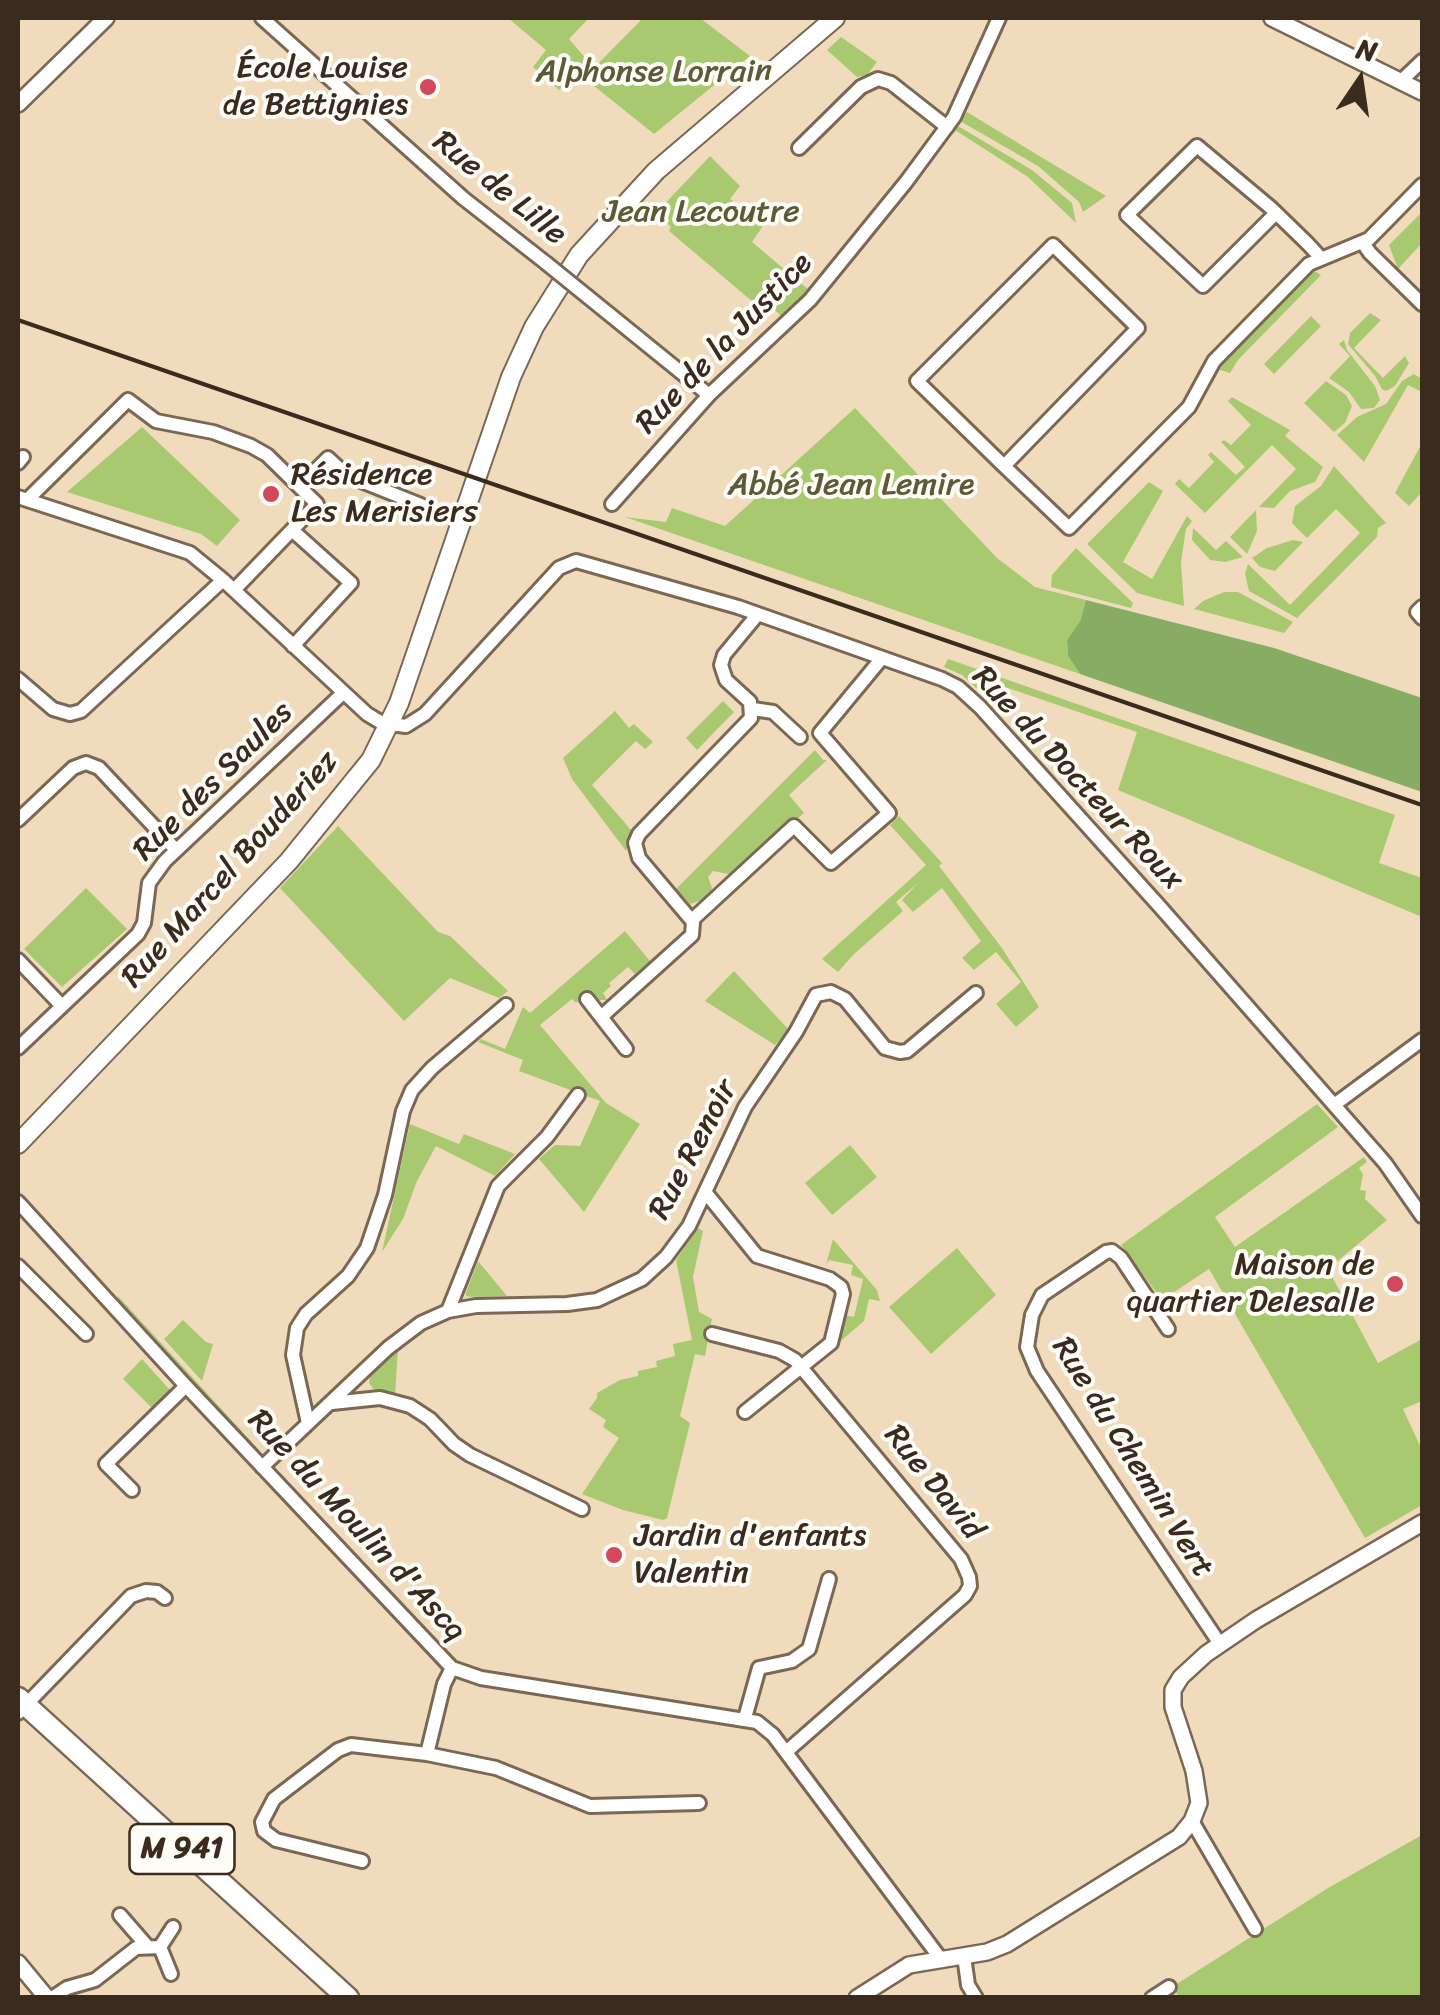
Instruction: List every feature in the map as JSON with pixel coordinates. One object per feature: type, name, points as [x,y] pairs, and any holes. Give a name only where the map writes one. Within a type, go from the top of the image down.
[{"type":"main road","name":"Rue Marcel Bouderiez","points":[[18,1144],[289,861],[362,772],[390,725],[506,390],[528,338],[563,280],[595,236],[656,171],[835,18]]},
{"type":"main road","name":"M 941","points":[[20,1707],[332,1998]]},
{"type":"main road","name":"M 941","points":[[20,1707],[348,1998]]},
{"type":"street","points":[[18,104],[106,18]]},
{"type":"street","name":"Rue de Lille","points":[[262,18],[463,198],[708,395]]},
{"type":"street","name":"Rue de la Justice","points":[[612,504],[708,395],[782,328],[831,276],[948,127],[999,18]]},
{"type":"street","points":[[1272,18],[1422,92]]},
{"type":"street","points":[[1401,82],[1422,61]]},
{"type":"street","points":[[799,148],[861,88],[878,79],[891,83],[948,127]]},
{"type":"street","points":[[1276,213],[1203,286],[1128,215],[1197,146],[1276,213],[1320,257]]},
{"type":"street","points":[[1004,466],[1138,328],[1053,245],[917,380],[1004,466],[1069,528],[1189,407],[1217,357],[1309,264],[1364,243],[1422,185]]},
{"type":"street","points":[[1364,243],[1422,304]]},
{"type":"street","points":[[234,590],[317,504],[260,450],[213,432],[156,422],[128,400],[22,499],[181,549],[204,561],[223,580],[343,693],[373,719],[390,725]]},
{"type":"street","points":[[300,486],[328,458],[346,475],[421,505]]},
{"type":"street","points":[[292,530],[351,584],[293,646]]},
{"type":"street","name":"Rue du Docteur Roux","points":[[390,725],[406,726],[421,718],[559,568],[571,561],[758,614],[952,683],[980,708],[1385,1162],[1422,1216]]},
{"type":"street","points":[[18,678],[53,709],[70,714],[81,711],[223,580]]},
{"type":"street","points":[[1422,606],[1417,612],[1422,618]]},
{"type":"street","points":[[601,1016],[689,941],[694,928],[692,920],[639,858],[636,840],[749,722],[753,709],[750,702],[724,677],[720,665],[758,614]]},
{"type":"street","points":[[692,920],[794,826],[831,862],[889,813],[820,733],[882,658]]},
{"type":"street","name":"Rue des Saules","points":[[18,1048],[143,927],[152,878],[176,850],[343,693]]},
{"type":"street","points":[[753,709],[773,712],[800,737]]},
{"type":"street","points":[[18,820],[73,768],[93,764],[176,850]]},
{"type":"street","points":[[18,960],[61,1005]]},
{"type":"street","name":"Rue Renoir","points":[[262,1466],[409,1330],[448,1312],[476,1306],[583,1302],[628,1288],[642,1279],[678,1242],[746,1107],[796,1032],[816,994],[831,992],[845,999],[885,1048],[900,1052],[908,1051],[976,993]]},
{"type":"street","points":[[588,1000],[626,1049]]},
{"type":"street","points":[[308,1424],[293,1355],[296,1328],[348,1276],[367,1248],[412,1090],[432,1068],[506,1006]]},
{"type":"street","points":[[1334,1105],[1422,1040]]},
{"type":"street","points":[[448,1312],[498,1186],[547,1136],[578,1095]]},
{"type":"street","points":[[706,1193],[757,1256],[823,1276],[841,1286],[843,1294],[832,1343],[744,1412]]},
{"type":"street","name":"Rue du Moulin d'Ascq","points":[[18,1202],[452,1668],[480,1678],[745,1718]]},
{"type":"street","name":"Rue du Chemin Vert","points":[[1168,1329],[1112,1251],[1042,1295],[1032,1315],[1027,1347],[1037,1372],[1220,1644]]},
{"type":"street","points":[[18,1266],[86,1334]]},
{"type":"street","name":"Rue David","points":[[712,1334],[779,1350],[802,1366],[961,1560],[970,1586],[965,1595],[786,1752]]},
{"type":"street","points":[[362,1372],[364,1386],[380,1398]]},
{"type":"street","points":[[132,1490],[106,1464],[186,1386]]},
{"type":"street","points":[[330,1404],[380,1398],[418,1410],[470,1456],[582,1509]]},
{"type":"street","points":[[857,1998],[908,1964],[998,1948],[1022,1936],[1179,1837],[1192,1822],[1199,1794],[1173,1706],[1173,1690],[1180,1676],[1220,1644],[1422,1523]]},
{"type":"street","points":[[829,1579],[809,1649],[792,1662],[759,1668],[745,1718],[766,1728],[786,1752],[940,1958]]},
{"type":"street","points":[[20,1707],[131,1596],[146,1591],[157,1592],[164,1598]]},
{"type":"street","points":[[427,1754],[444,1684],[452,1668]]},
{"type":"street","points":[[362,1861],[269,1837],[262,1822],[268,1806],[344,1746],[427,1754],[512,1773],[582,1804],[603,1807],[698,1803]]},
{"type":"street","points":[[1192,1822],[1255,1929]]},
{"type":"street","points":[[120,1915],[153,1947],[171,1974]]},
{"type":"street","points":[[18,1963],[50,1998],[95,1980],[131,1950],[153,1947],[173,1927]]},
{"type":"street","points":[[964,1956],[968,1984],[976,1998]]},
{"type":"street","points":[[1152,1998],[1169,1987]]},
{"type":"green space","points":[[508,18],[589,18],[569,39],[588,61],[559,90],[533,67],[546,50]]},
{"type":"green space","name":"Alphonse Lorrain","points":[[643,18],[700,18],[750,56],[654,134],[584,78]]},
{"type":"green space","points":[[841,37],[877,62],[867,75],[857,77],[827,50]]},
{"type":"green space","points":[[967,112],[1106,196],[1083,212],[1079,202],[1038,166],[960,121]]},
{"type":"green space","points":[[958,126],[1032,170],[1072,203],[1076,223],[1028,177],[955,130]]},
{"type":"green space","name":"Jean Lecoutre","points":[[710,156],[740,186],[730,199],[763,226],[752,242],[809,290],[784,319],[772,307],[766,313],[669,231],[671,227],[656,213]]},
{"type":"green space","points":[[1422,212],[1422,243],[1398,269],[1389,245]]},
{"type":"green space","points":[[1313,270],[1321,275],[1230,373],[1217,369]]},
{"type":"green space","points":[[1370,313],[1381,320],[1354,348],[1383,378],[1405,356],[1409,363],[1395,386],[1386,391],[1348,344],[1350,333]]},
{"type":"green space","points":[[1311,316],[1321,326],[1274,374],[1264,364]]},
{"type":"green space","points":[[1344,340],[1347,350],[1375,386],[1380,400],[1374,408],[1361,409],[1349,392],[1329,378],[1350,356],[1339,344]]},
{"type":"green space","points":[[1414,374],[1422,379],[1422,392],[1408,385],[1364,462],[1337,435],[1357,417],[1386,404],[1402,381]]},
{"type":"green space","points":[[1326,381],[1346,395],[1352,406],[1345,423],[1334,432],[1304,403]]},
{"type":"green space","points":[[1232,397],[1290,430],[1285,436],[1323,467],[1315,482],[1290,491],[1274,508],[1259,507],[1296,469],[1272,445],[1205,513],[1175,484],[1179,479],[1189,488],[1214,462],[1208,455],[1211,452],[1236,475],[1245,467],[1221,442],[1231,445],[1251,425],[1228,401]]},
{"type":"green space","name":"Abbé Jean Lemire","points":[[855,408],[997,558],[1035,587],[1086,600],[1080,621],[1067,640],[1068,656],[1080,674],[625,517],[666,522],[672,508],[725,526]]},
{"type":"green space","points":[[142,427],[240,520],[217,546],[201,534],[67,492]]},
{"type":"green space","points":[[1422,443],[1422,492],[1409,506],[1395,493]]},
{"type":"green space","points":[[1334,466],[1386,523],[1378,528],[1377,537],[1297,618],[1249,591],[1245,574],[1248,564],[1290,605],[1360,533],[1336,509],[1307,538],[1292,523],[1295,506],[1321,486]]},
{"type":"green space","points":[[1149,482],[1163,491],[1123,562],[1152,579],[1187,516],[1192,521],[1186,529],[1181,562],[1184,606],[1137,593],[1087,544]]},
{"type":"green space","points":[[1256,510],[1257,531],[1247,554],[1230,537]]},
{"type":"green space","points":[[1193,528],[1216,550],[1226,541],[1243,557],[1225,562],[1210,560],[1192,540]]},
{"type":"green space","points":[[1293,540],[1303,542],[1275,571],[1260,567],[1252,558],[1267,548]]},
{"type":"green space","points":[[1076,548],[1133,603],[1131,608],[1051,587],[1052,575]]},
{"type":"green space","points":[[1224,592],[1238,592],[1293,622],[1284,633],[1194,609]]},
{"type":"green space","points":[[1086,600],[1274,648],[1422,698],[1422,792],[1080,674],[1068,656],[1067,640],[1080,621]]},
{"type":"green space","points":[[948,659],[1395,815],[1379,863],[1422,878],[1422,917],[1118,790],[1137,732],[1005,687],[999,709],[962,675],[944,667]]},
{"type":"green space","points":[[723,701],[734,712],[697,750],[686,738]]},
{"type":"green space","points":[[615,711],[629,728],[634,724],[653,742],[645,749],[636,741],[592,785],[632,831],[626,851],[572,779],[563,758]]},
{"type":"green space","points":[[815,750],[827,760],[789,795],[804,813],[733,875],[713,871],[708,877],[712,888],[708,898],[690,904],[676,889]]},
{"type":"green space","points":[[899,816],[942,863],[939,866],[1002,948],[1039,1007],[1016,1027],[996,1004],[1021,982],[996,952],[974,970],[962,958],[981,941],[942,888],[913,912],[902,900],[918,883],[896,902],[903,911],[838,972],[822,959],[926,865],[890,825]]},
{"type":"green space","points":[[338,826],[438,932],[450,936],[508,991],[499,998],[450,978],[404,1021],[280,888]]},
{"type":"green space","points":[[86,888],[127,929],[62,987],[24,949]]},
{"type":"green space","points":[[625,931],[650,961],[635,974],[628,967],[609,983],[611,986],[603,993],[607,1000],[597,1000],[589,991],[576,1003],[572,999],[540,1025],[606,1103],[640,1124],[584,1212],[539,1159],[555,1145],[580,1146],[600,1101],[519,1071],[523,1060],[478,1042],[481,1039],[505,1049],[523,1007],[530,1013]]},
{"type":"green space","points":[[734,971],[789,1030],[775,1045],[705,1001]]},
{"type":"green space","points":[[1317,1104],[1338,1127],[1215,1217],[1235,1247],[1364,1157],[1367,1162],[1359,1168],[1363,1174],[1360,1190],[1366,1191],[1365,1199],[1387,1220],[1328,1269],[1378,1363],[1422,1339],[1422,1401],[1403,1409],[1422,1450],[1422,1505],[1365,1538],[1209,1269],[1162,1300],[1121,1245]]},
{"type":"green space","points":[[410,1124],[459,1144],[464,1134],[515,1154],[495,1176],[436,1146],[403,1219],[382,1252]]},
{"type":"green space","points":[[850,1145],[877,1177],[832,1215],[805,1183]]},
{"type":"green space","points":[[698,1228],[703,1231],[693,1277],[699,1312],[712,1319],[705,1356],[695,1354],[680,1416],[690,1423],[667,1518],[663,1520],[582,1494],[619,1438],[603,1427],[606,1420],[589,1409],[597,1393],[620,1380],[638,1376],[638,1371],[657,1367],[656,1361],[675,1356],[673,1344],[692,1340],[676,1260]]},
{"type":"green space","points":[[833,1239],[877,1290],[880,1301],[869,1299],[864,1321],[836,1345],[844,1315],[854,1317],[863,1279],[851,1275],[853,1265],[829,1260],[826,1265]]},
{"type":"green space","points":[[957,1248],[996,1295],[931,1354],[889,1307]]},
{"type":"green space","points":[[478,1261],[507,1296],[465,1295]]},
{"type":"green space","points":[[118,1296],[260,1451],[117,1300]]},
{"type":"green space","points":[[183,1320],[213,1344],[202,1381],[164,1339]]},
{"type":"green space","points":[[398,1348],[395,1396],[375,1391],[369,1383],[370,1375]]},
{"type":"green space","points":[[142,1359],[170,1390],[154,1410],[123,1379]]},
{"type":"green space","points":[[1422,1835],[1422,1997],[1180,1998],[1172,1987],[1328,1888]]},
{"type":"railway","points":[[18,320],[1422,805]]},
{"type":"place","name":"École Louise de Bettignies","points":[[428,87]]},
{"type":"place","name":"Résidence Les Merisiers","points":[[271,494]]},
{"type":"place","name":"Maison de quartier Delesalle","points":[[1395,1284]]},
{"type":"place","name":"Jardin d'enfants Valentin","points":[[614,1555]]}]
